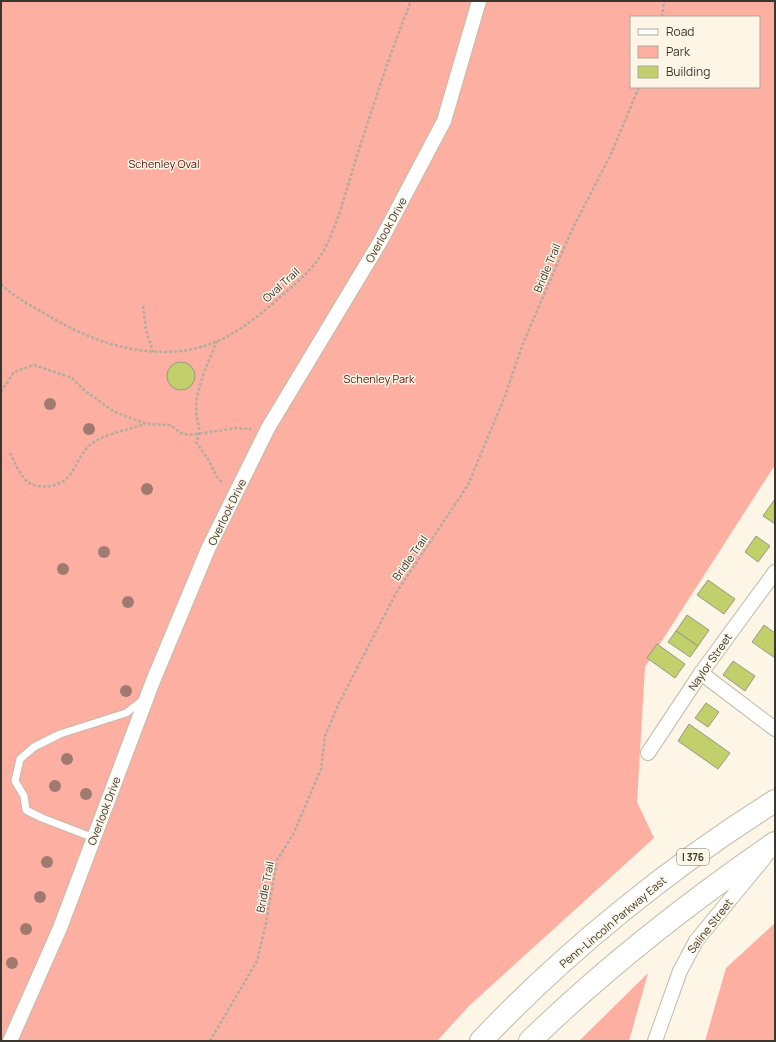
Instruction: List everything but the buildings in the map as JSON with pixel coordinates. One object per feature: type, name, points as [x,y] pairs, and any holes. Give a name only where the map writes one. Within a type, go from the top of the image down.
[{"type":"highway","name":"Penn-Lincoln Parkway East","points":[[481,1041],[531,992],[616,918],[709,845],[775,801]]},
{"type":"highway","points":[[530,1041],[596,980],[638,945],[711,888],[775,844]]},
{"type":"street","name":"Overlook Drive","points":[[10,1041],[60,928],[153,681],[208,549],[268,428],[380,242],[444,121],[479,1]]},
{"type":"street","name":"Naylor Street","points":[[648,753],[702,673],[775,572]]},
{"type":"street","points":[[702,673],[775,729]]},
{"type":"street","name":"Saline Street","points":[[655,1041],[687,956],[696,941],[775,844]]},
{"type":"lane","points":[[94,838],[42,818],[26,810],[24,796],[15,781],[20,759],[34,746],[60,734],[126,713],[145,698],[153,681]]},
{"type":"path","name":"Oval Trail","points":[[1,284],[11,294],[61,324],[90,337],[116,346],[153,352],[187,350],[218,341],[261,314],[312,268],[327,245],[338,216],[370,116],[411,1]]},
{"type":"path","points":[[662,16],[664,1]]},
{"type":"path","name":"Bridle Trail","points":[[210,1041],[257,961],[266,923],[277,860],[293,835],[321,769],[325,736],[339,703],[396,593],[468,485],[505,396],[522,346],[570,234],[611,154],[639,88]]},
{"type":"path","points":[[143,306],[146,330],[153,352]]},
{"type":"path","points":[[218,341],[208,361],[198,397],[196,410],[200,433],[196,442],[208,459],[217,478],[235,494]]},
{"type":"path","points":[[1,392],[14,372],[34,365],[72,378],[84,390],[113,411],[146,424],[170,425],[181,432],[190,434],[237,428],[268,428]]},
{"type":"path","points":[[10,453],[29,482],[43,486],[50,486],[69,477],[81,455],[95,441],[146,424]]},
{"type":"green space","name":"Schenley Park","points":[[1,1],[775,1],[775,465],[645,667],[637,802],[654,838],[469,1006],[437,1041],[1,1041]]},
{"type":"green space","points":[[775,923],[775,1041],[705,1041],[726,968]]},
{"type":"green space","points":[[648,973],[629,1041],[579,1041]]},
{"type":"park label","name":"Schenley Oval","points":[[164,164]]}]
